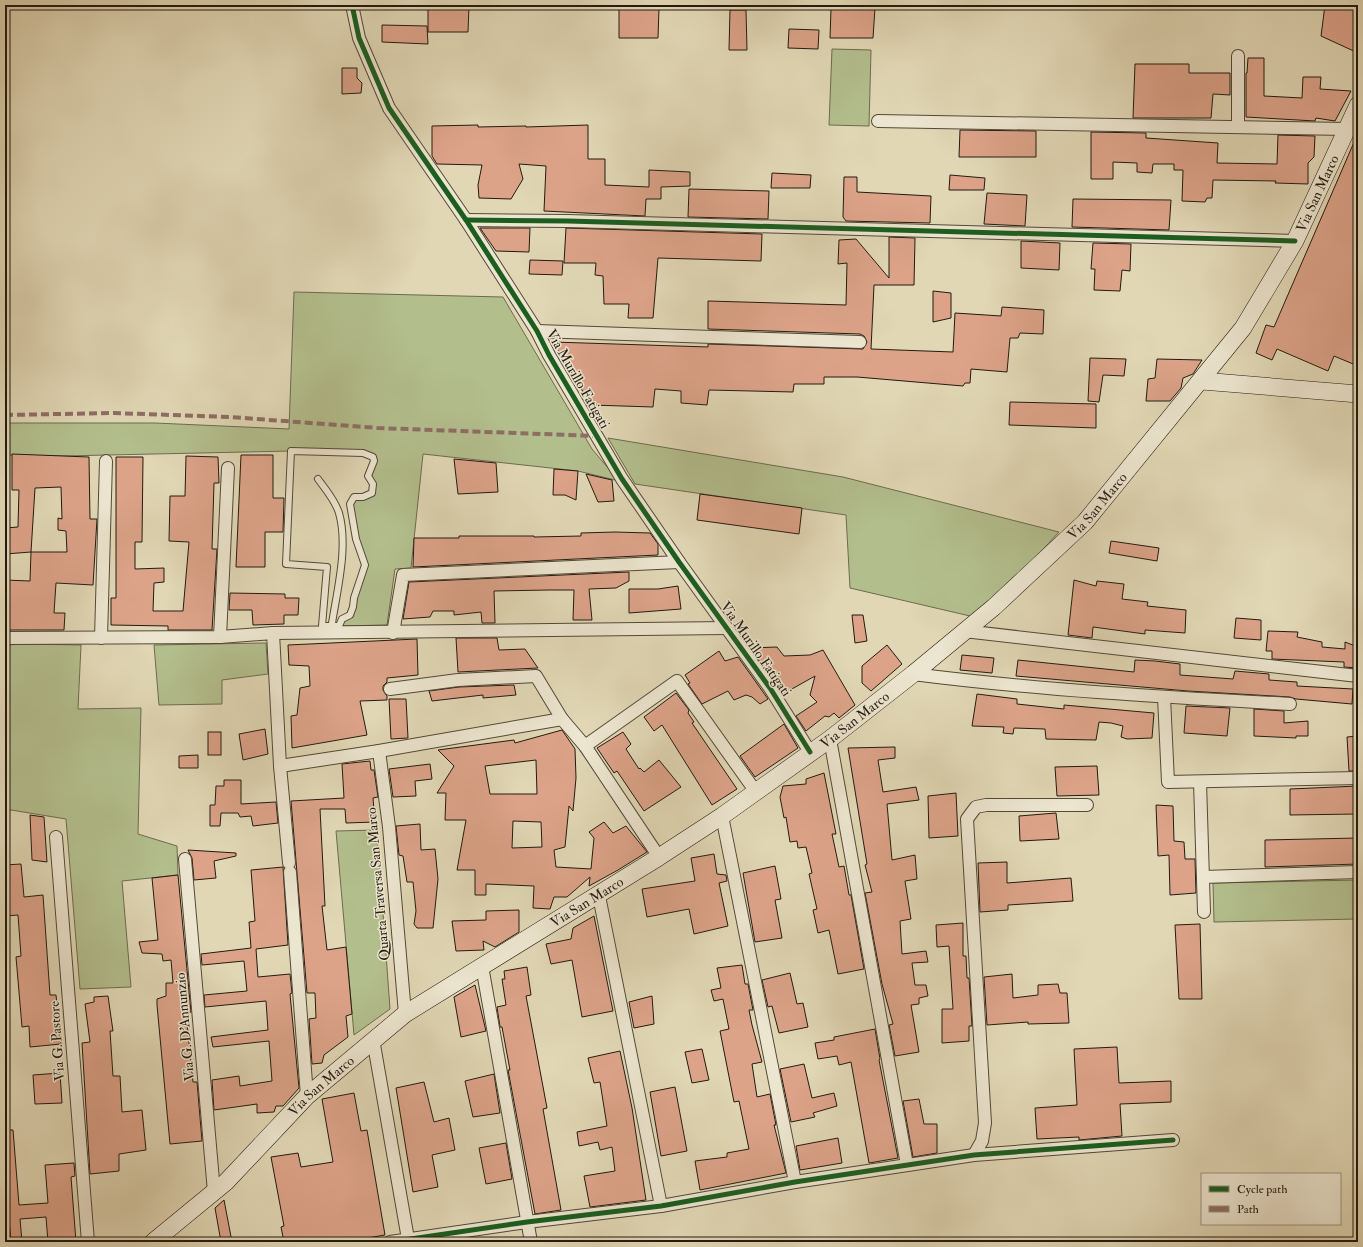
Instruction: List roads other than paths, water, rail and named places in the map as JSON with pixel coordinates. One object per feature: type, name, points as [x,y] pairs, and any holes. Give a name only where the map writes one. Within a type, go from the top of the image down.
[{"type":"main road","name":"Via San Marco","points":[[153,1242],[226,1182],[307,1096],[373,1039],[405,1014],[599,896],[660,857],[722,816],[830,739],[913,674],[994,607],[1085,522],[1202,381],[1243,328],[1295,241],[1358,105]]},
{"type":"main road","points":[[1202,381],[1358,394]]},
{"type":"street","name":"Via Murillo Fatigati","points":[[352,5],[359,38],[389,108],[466,220],[537,331],[622,479],[679,562],[770,688],[810,752]]},
{"type":"street","points":[[1238,56],[1238,127]]},
{"type":"street","points":[[878,121],[1348,129]]},
{"type":"street","points":[[466,220],[584,221],[1295,241]]},
{"type":"street","points":[[537,331],[860,342]]},
{"type":"street","points":[[101,638],[106,461]]},
{"type":"street","points":[[220,637],[228,468]]},
{"type":"street","points":[[394,633],[403,575],[679,562]]},
{"type":"street","points":[[5,638],[220,637],[273,633],[394,633],[728,628]]},
{"type":"street","points":[[964,632],[1358,676]]},
{"type":"street","points":[[273,633],[280,766],[307,1096]]},
{"type":"street","points":[[913,674],[968,681],[1164,697],[1290,704]]},
{"type":"street","points":[[390,689],[458,680],[536,676],[562,719],[584,746],[660,857]]},
{"type":"street","points":[[584,746],[677,681],[756,792]]},
{"type":"street","points":[[1164,697],[1168,782],[1358,778]]},
{"type":"street","points":[[280,766],[379,751],[562,719]]},
{"type":"street","points":[[830,739],[907,1165]]},
{"type":"street","name":"Quarta Traversa San Marco","points":[[379,751],[389,827],[405,1014]]},
{"type":"street","points":[[1200,782],[1204,912]]},
{"type":"street","points":[[974,1155],[982,1141],[985,1123],[967,819],[976,807],[986,804],[1087,805]]},
{"type":"street","points":[[722,816],[794,1182]]},
{"type":"street","name":"Via G. Pastore","points":[[56,837],[88,1242]]},
{"type":"street","name":"Via G. D'Annunzio","points":[[185,859],[214,1192]]},
{"type":"street","points":[[1203,877],[1358,872]]},
{"type":"street","points":[[599,896],[661,1206]]},
{"type":"street","points":[[482,966],[531,1242]]},
{"type":"street","points":[[373,1039],[408,1239]]},
{"type":"street","points":[[390,1242],[527,1222],[661,1206],[794,1182],[974,1155],[1173,1140]]},
{"type":"lane","points":[[291,451],[363,453],[373,457],[373,468],[368,476],[372,484],[372,493],[354,497],[350,504],[356,539],[365,564],[350,615],[342,619],[339,626],[322,626],[326,567],[286,564],[291,451]]},
{"type":"lane","points":[[318,479],[333,499],[339,512],[342,527],[340,578],[330,632]]}]
